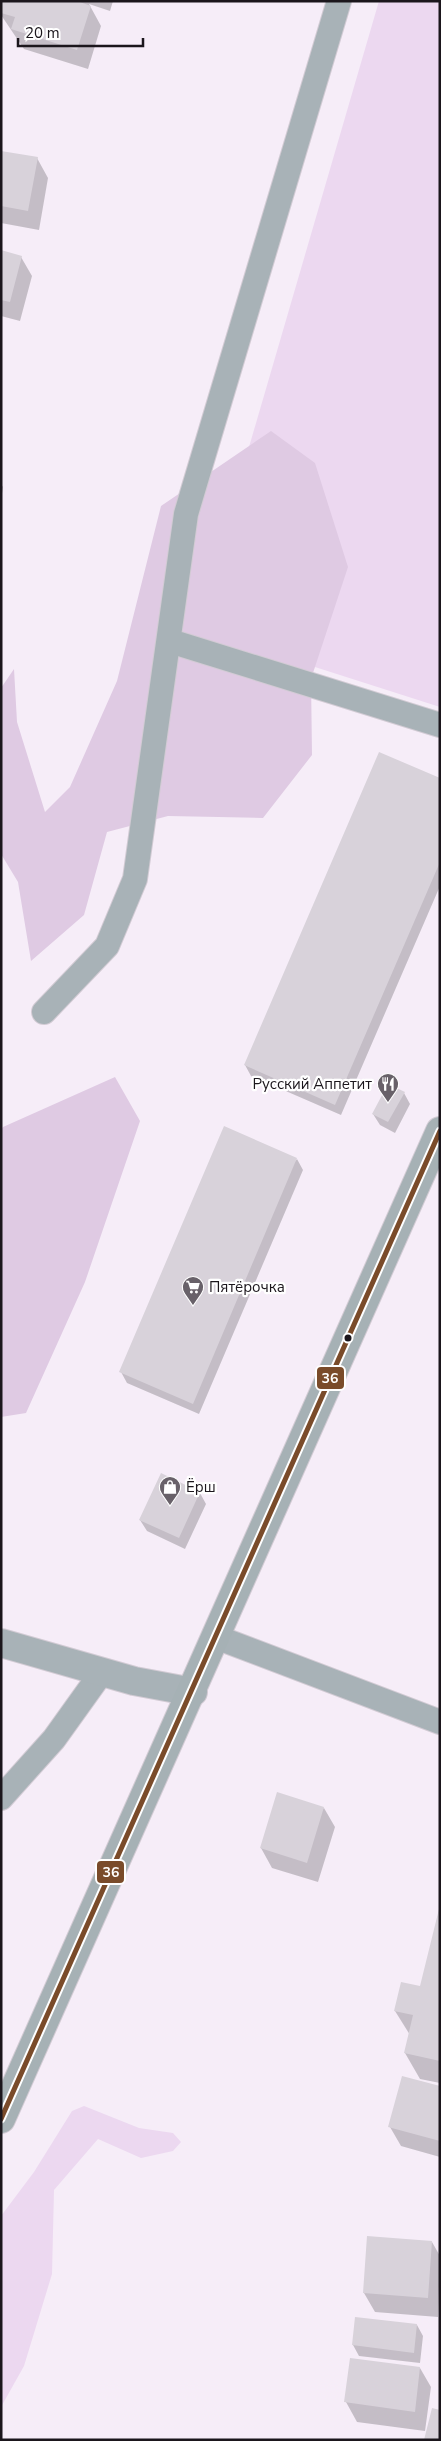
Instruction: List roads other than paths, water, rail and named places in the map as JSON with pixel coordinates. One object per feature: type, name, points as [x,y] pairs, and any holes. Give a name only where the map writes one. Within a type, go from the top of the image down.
[{"type":"main road","points":[[1,2120],[193,1692],[440,1131]]},
{"type":"street","points":[[1,1643],[134,1681],[193,1692]]},
{"type":"lane","points":[[44,1012],[107,946],[135,879],[170,641],[186,514],[339,1]]},
{"type":"lane","points":[[170,641],[440,725]]},
{"type":"lane","points":[[216,1637],[440,1722]]},
{"type":"lane","points":[[1,1798],[54,1739],[102,1672]]},
{"type":"place","name":"Русский Аппетит","points":[[388,1103]]},
{"type":"place","name":"Пятёрочка","points":[[193,1306]]},
{"type":"place","name":"Ёрш","points":[[170,1506]]}]
